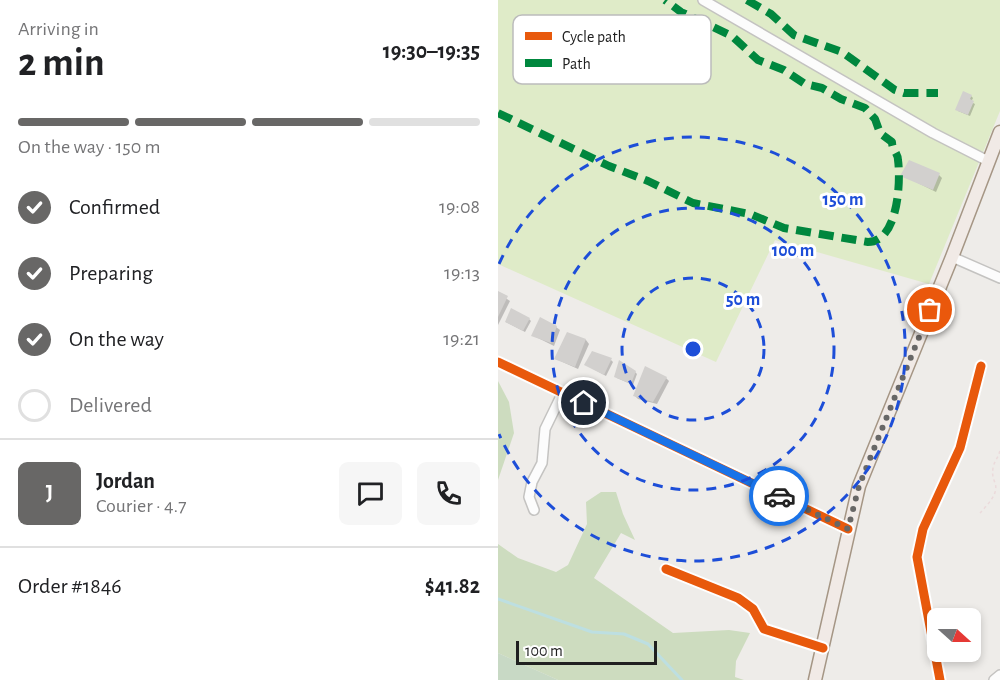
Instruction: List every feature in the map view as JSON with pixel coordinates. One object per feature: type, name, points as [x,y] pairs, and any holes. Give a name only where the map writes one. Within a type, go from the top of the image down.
[{"type":"main road","points":[[815,680],[859,486],[1000,132]]},
{"type":"street","points":[[702,0],[933,133],[988,161]]},
{"type":"street","points":[[952,257],[1000,278]]},
{"type":"street","points":[[498,362],[848,529]]},
{"type":"street","points":[[940,680],[917,557],[922,529],[960,448],[981,366]]},
{"type":"street","points":[[534,510],[530,497],[532,482],[542,463],[545,429],[563,393]]},
{"type":"street","points":[[666,569],[738,598],[753,609],[764,629],[823,648]]},
{"type":"street","points":[[994,680],[1000,675]]},
{"type":"path","points":[[980,513],[995,494],[993,468],[1000,455],[1000,450]]},
{"type":"green space","points":[[498,0],[1000,0],[1000,111],[929,284],[775,240],[716,362],[498,264]]},
{"type":"green space","points":[[498,381],[509,402],[514,433],[498,480]]},
{"type":"green space","points":[[601,492],[616,492],[635,540],[621,533],[594,578],[673,633],[729,630],[750,633],[736,661],[735,677],[744,680],[558,680],[498,653],[498,544],[518,558],[556,572],[568,565],[587,524],[586,502]]},
{"type":"green space","points":[[498,653],[558,680],[498,680]]},
{"type":"building","points":[[963,91],[972,95],[970,99],[974,101],[968,115],[955,110]]},
{"type":"building","points":[[909,160],[940,173],[933,190],[900,176]]},
{"type":"building","points":[[498,291],[508,296],[498,317]]},
{"type":"building","points":[[511,308],[530,318],[523,331],[505,322]]},
{"type":"building","points":[[540,317],[557,326],[551,343],[531,336]]},
{"type":"building","points":[[567,332],[586,339],[575,367],[554,359]]},
{"type":"building","points":[[592,351],[612,358],[604,375],[584,365]]},
{"type":"building","points":[[619,360],[636,371],[631,384],[614,377]]},
{"type":"building","points":[[645,366],[667,377],[653,402],[633,396]]},
{"type":"waterway","points":[[498,599],[592,632],[624,634],[648,644],[682,680]]},
{"type":"marked path","points":[[665,0],[687,15]]},
{"type":"marked path","points":[[747,0],[771,14],[794,35],[842,52],[895,90],[904,93],[938,93]]},
{"type":"marked path","points":[[498,113],[693,203],[750,214],[784,228],[868,242],[878,239],[886,232],[895,209],[899,170],[898,158],[892,142],[880,133],[875,119],[865,108],[841,99],[822,88],[805,84],[784,70],[758,60],[732,36],[711,26]]},
{"type":"cycle path","points":[[498,362],[848,529]]},
{"type":"cycle path","points":[[940,680],[917,557],[923,529],[960,448],[981,366]]},
{"type":"cycle path","points":[[666,569],[738,598],[753,609],[764,629],[823,648]]},
{"type":"way so far","points":[[779,496],[848,529],[859,486],[930,310]]},
{"type":"route","points":[[584,403],[779,496]]}]
